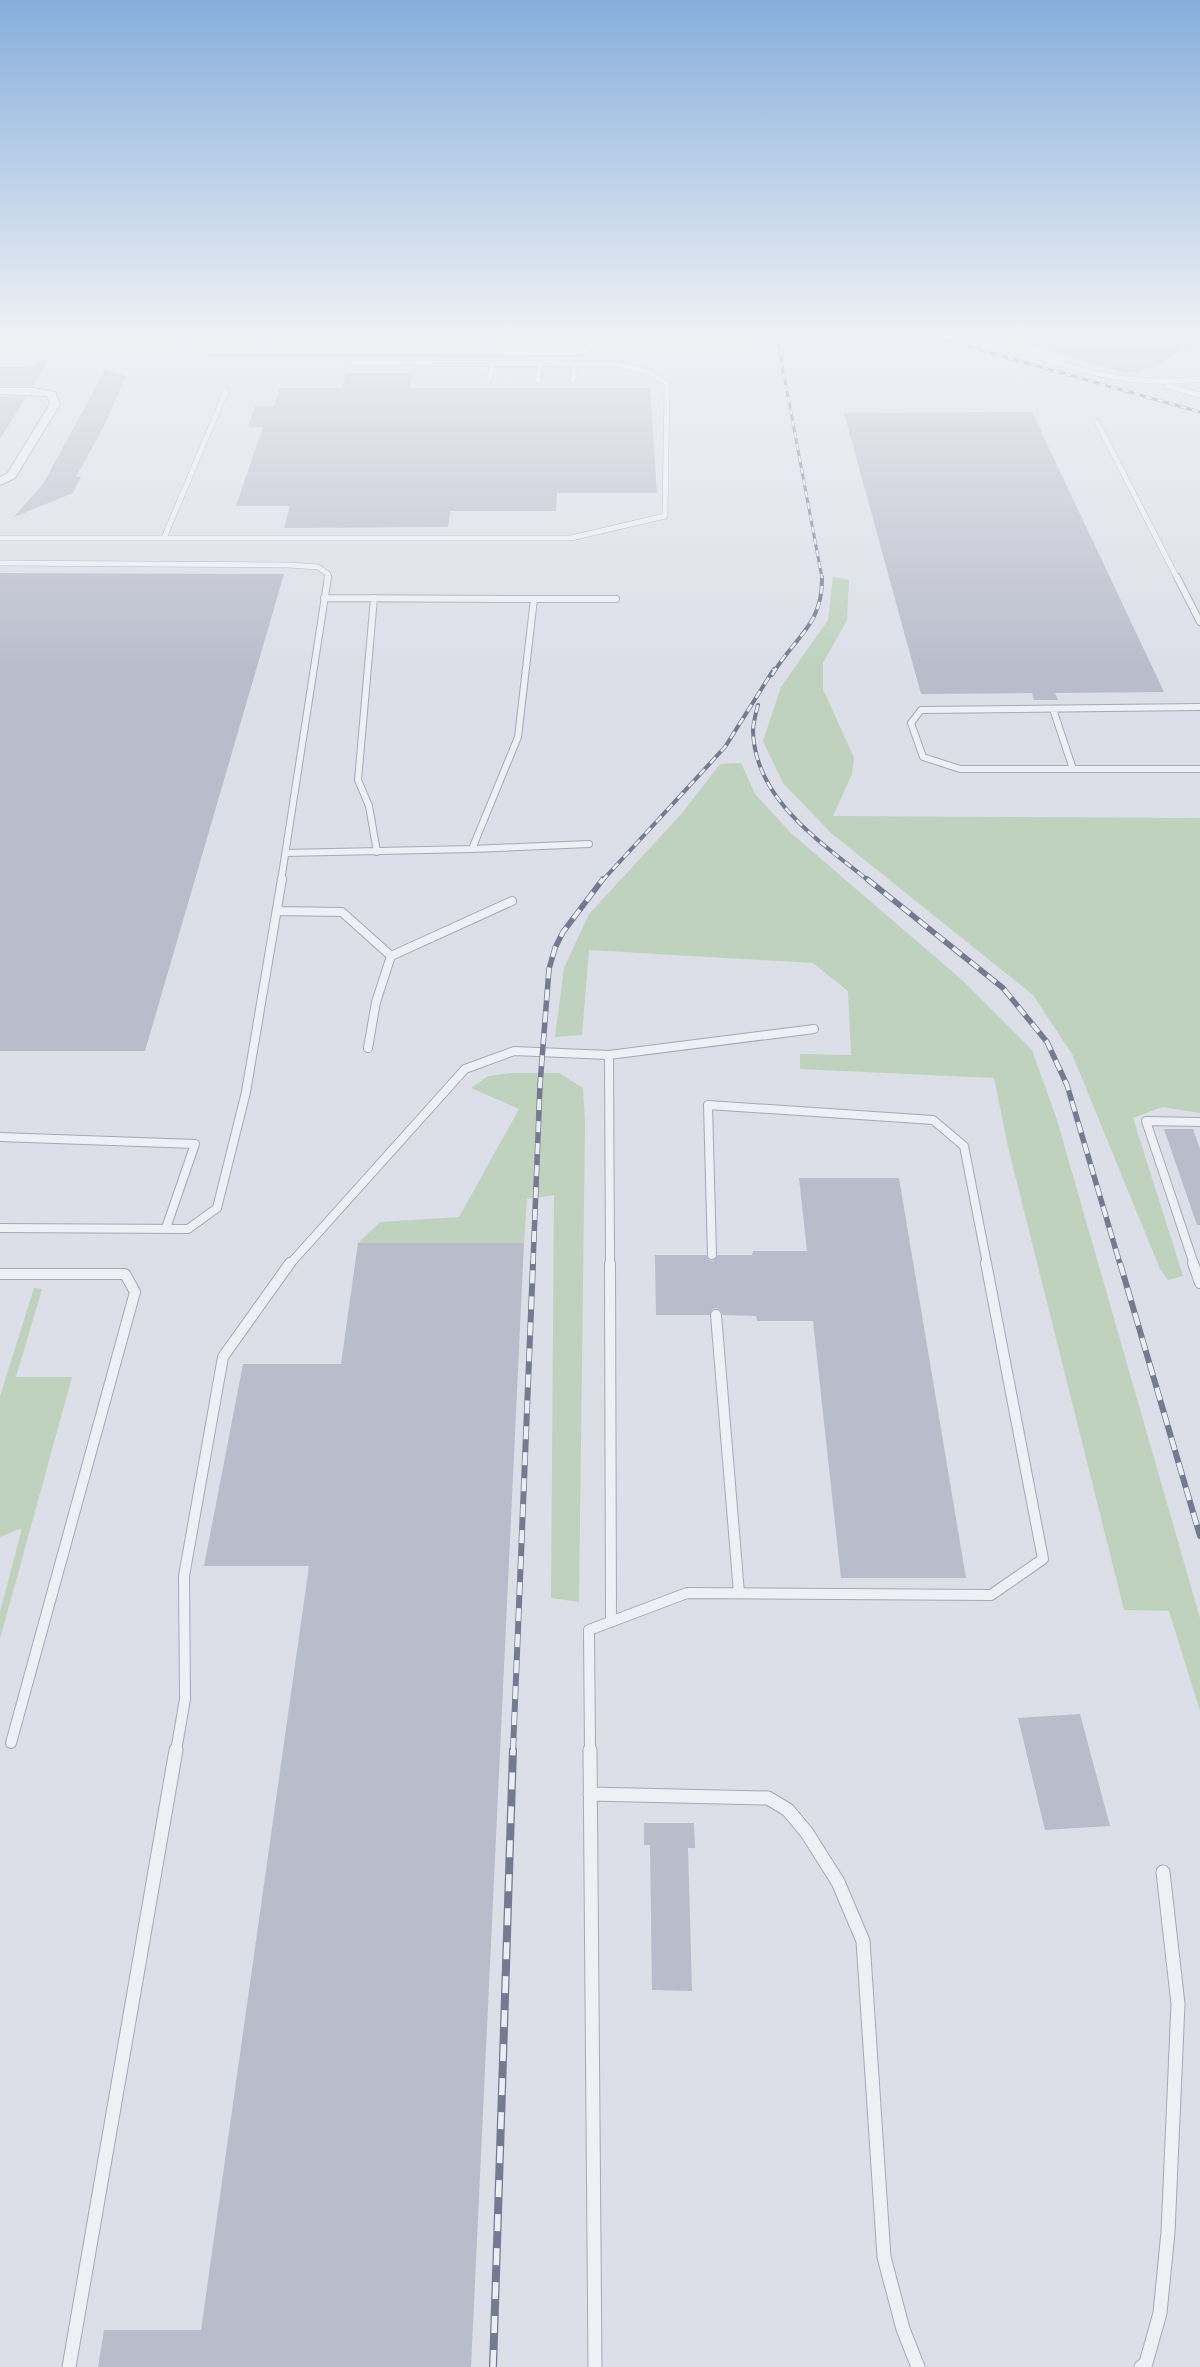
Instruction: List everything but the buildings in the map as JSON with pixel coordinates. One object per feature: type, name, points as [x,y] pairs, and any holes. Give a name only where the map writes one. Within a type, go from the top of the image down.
[{"type":"street","points":[[0,482],[10,476],[27,448]]},
{"type":"lane","points":[[164,538],[202,448]]},
{"type":"lane","points":[[0,538],[571,538],[665,516],[666,448]]},
{"type":"lane","points":[[1111,448],[1200,622]]},
{"type":"lane","points":[[0,563],[318,568],[328,574],[277,911],[246,1092],[216,1208],[188,1229],[0,1228]]},
{"type":"lane","points":[[324,598],[616,599]]},
{"type":"lane","points":[[374,598],[358,780],[369,806],[378,852]]},
{"type":"lane","points":[[472,850],[518,737],[534,599]]},
{"type":"lane","points":[[1200,707],[921,710],[911,723],[924,757],[960,769],[1200,769]]},
{"type":"lane","points":[[1052,709],[1073,769]]},
{"type":"lane","points":[[286,853],[472,850],[589,844]]},
{"type":"lane","points":[[368,1048],[376,1002],[391,956],[512,901]]},
{"type":"lane","points":[[277,911],[342,912],[391,956]]},
{"type":"lane","points":[[69,2367],[185,1698],[184,1576],[223,1357],[292,1261],[465,1069],[514,1051],[609,1055],[814,1029]]},
{"type":"lane","points":[[609,1055],[610,1622]]},
{"type":"lane","points":[[595,2367],[589,1630],[687,1593],[991,1595],[1043,1559],[964,1146],[933,1120],[708,1105],[712,1255]]},
{"type":"lane","points":[[1200,1122],[1146,1121],[1200,1283]]},
{"type":"lane","points":[[0,1136],[194,1144],[166,1228]]},
{"type":"lane","points":[[0,1274],[125,1274],[135,1292],[11,1743]]},
{"type":"lane","points":[[716,1315],[739,1593]]},
{"type":"lane","points":[[590,1794],[768,1798],[788,1810],[807,1833],[838,1882],[863,1941],[884,2257],[903,2329],[918,2367]]},
{"type":"lane","points":[[1141,2367],[1146,2363],[1160,2313],[1168,2232],[1178,2004],[1163,1872]]},
{"type":"green space","points":[[833,577],[849,580],[847,620],[823,663],[823,689],[854,758],[852,774],[833,816],[1200,818],[1200,1113],[1162,1107],[1133,1118],[1183,1276],[1168,1280],[1160,1269],[1072,1054],[1033,995],[831,833],[783,783],[763,741],[781,687],[828,620]]},
{"type":"green space","points":[[741,763],[755,794],[792,834],[962,980],[1032,1050],[1057,1120],[1200,1618],[1200,1711],[1169,1611],[1124,1610],[1008,1147],[994,1078],[800,1069],[800,1054],[851,1055],[848,991],[813,963],[589,950],[582,1035],[555,1037],[564,968],[589,914],[683,812],[720,764]]},
{"type":"green space","points":[[512,1073],[559,1073],[583,1088],[585,1123],[579,1602],[551,1598],[554,1195],[527,1199],[524,1243],[358,1243],[380,1222],[459,1217],[519,1109],[471,1088],[488,1076]]},
{"type":"green space","points":[[34,1288],[42,1289],[16,1377],[72,1377],[0,1639],[0,1612],[22,1528],[0,1537],[0,1396]]},
{"type":"railway","points":[[798,448],[822,578]]},
{"type":"railway","points":[[772,675],[812,620],[818,608],[822,578]]},
{"type":"railway","points":[[602,881],[725,747],[774,669]]},
{"type":"railway","points":[[758,705],[753,731],[757,756],[765,778],[778,798],[812,835],[869,881]]},
{"type":"railway","points":[[533,1264],[540,1085],[549,969],[555,948],[563,932],[603,879]]},
{"type":"railway","points":[[867,879],[1003,988],[1047,1042],[1067,1085],[1120,1264]]},
{"type":"railway","points":[[513,1751],[533,1263]]},
{"type":"railway","points":[[1120,1263],[1200,1536]]},
{"type":"railway","points":[[493,2367],[513,1750]]}]
